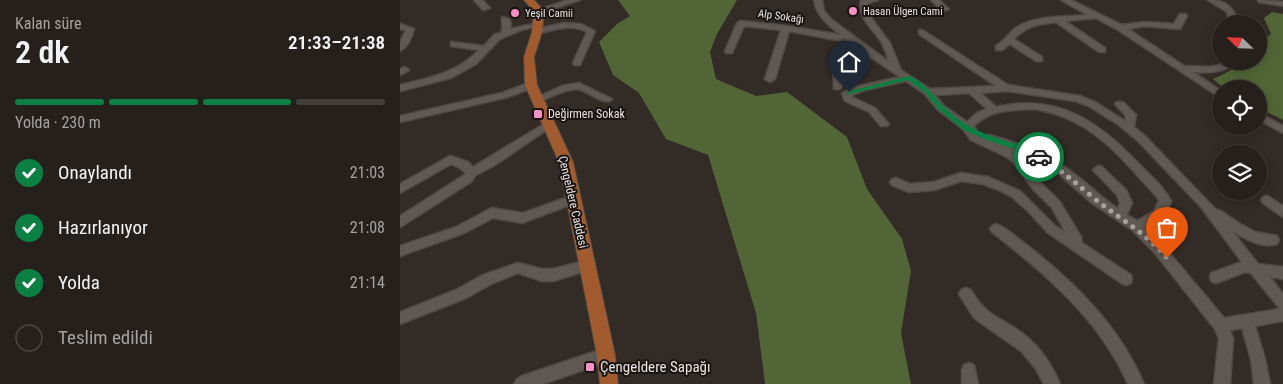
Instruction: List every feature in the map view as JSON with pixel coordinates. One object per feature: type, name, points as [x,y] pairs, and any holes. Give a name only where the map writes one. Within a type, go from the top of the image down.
[{"type":"main road","points":[[529,0],[539,11]]},
{"type":"main road","name":"Çengeldere Caddesi","points":[[539,11],[538,29],[529,57],[532,85],[566,162],[606,355],[609,384]]},
{"type":"street","points":[[478,0],[486,8]]},
{"type":"street","points":[[539,11],[576,0]]},
{"type":"street","points":[[818,0],[820,11],[829,22],[928,92],[942,108],[967,128],[975,138],[1011,154],[1018,160],[1056,205],[1077,241],[1075,245]]},
{"type":"street","points":[[874,0],[864,2],[865,13],[868,21],[886,41],[897,70]]},
{"type":"street","points":[[935,0],[945,9]]},
{"type":"street","points":[[1065,0],[1121,28],[1212,88]]},
{"type":"street","points":[[1212,0],[1230,10],[1232,15]]},
{"type":"street","points":[[1262,0],[1283,4]]},
{"type":"street","points":[[999,48],[1027,25],[1097,16]]},
{"type":"street","points":[[1121,28],[1144,24],[1176,27],[1183,16]]},
{"type":"street","points":[[505,19],[508,24],[505,31],[512,31]]},
{"type":"street","points":[[1058,20],[1102,50]]},
{"type":"street","name":"Alp Sokağı","points":[[729,51],[740,23],[786,28],[837,38],[848,36]]},
{"type":"street","points":[[400,88],[448,76],[473,62],[498,37],[519,28],[538,29],[560,25],[586,27],[591,31],[577,63]]},
{"type":"street","points":[[400,26],[410,29],[407,38],[400,48]]},
{"type":"street","points":[[770,79],[786,28]]},
{"type":"street","points":[[922,32],[990,80],[1007,88]]},
{"type":"street","points":[[1010,40],[1039,59]]},
{"type":"street","points":[[454,44],[486,49]]},
{"type":"street","points":[[837,87],[836,66],[874,55]]},
{"type":"street","points":[[1182,69],[1212,68]]},
{"type":"street","points":[[884,124],[872,110],[848,99],[847,94],[862,88],[909,78]]},
{"type":"street","points":[[400,119],[505,95],[532,85]]},
{"type":"street","points":[[538,99],[564,88],[579,86],[607,99]]},
{"type":"street","points":[[928,92],[1007,88],[1077,98],[1092,104],[1129,128],[1142,139],[1205,204],[1233,227],[1266,240],[1274,240]]},
{"type":"street","points":[[971,90],[994,110]]},
{"type":"street","points":[[1120,104],[1131,116],[1129,128]]},
{"type":"street","points":[[967,128],[975,116],[994,110],[1034,105],[1074,117],[1109,138],[1166,201],[1164,208],[1151,219],[1136,227]]},
{"type":"street","points":[[1267,121],[1283,130]]},
{"type":"street","points":[[400,222],[467,179],[472,172],[491,162],[549,124]]},
{"type":"street","points":[[967,128],[988,138],[1027,150],[1063,171],[1096,200],[1136,227],[1158,248],[1221,325],[1226,339],[1222,384]]},
{"type":"street","points":[[400,189],[450,160],[464,165],[472,172]]},
{"type":"street","points":[[1098,170],[1122,193],[1126,203],[1120,216]]},
{"type":"street","points":[[896,182],[910,188],[934,186],[961,177],[984,180],[1005,188],[1016,194],[1034,209],[1051,229],[1126,279]]},
{"type":"street","points":[[400,251],[460,230],[492,213],[523,218],[574,199]]},
{"type":"street","points":[[1267,200],[1283,212]]},
{"type":"street","points":[[1205,204],[1283,304]]},
{"type":"street","points":[[996,229],[1026,251],[1064,286],[1114,341],[1136,384]]},
{"type":"street","points":[[400,318],[461,294],[488,279],[518,268],[542,275],[553,275],[588,265]]},
{"type":"street","points":[[1216,277],[1245,267],[1283,273]]},
{"type":"street","points":[[966,294],[970,303],[987,321],[1026,345],[1049,376],[1052,384]]},
{"type":"street","points":[[1221,325],[1283,315]]},
{"type":"street","points":[[1247,321],[1258,359],[1262,384]]},
{"type":"street","points":[[522,384],[606,355]]},
{"type":"green space","points":[[618,0],[737,0],[717,34],[710,52],[716,79],[756,96],[787,92],[847,137],[867,189],[902,239],[911,271],[901,333],[911,384],[765,384],[756,313],[708,155],[666,139],[639,93],[613,75],[599,42],[617,24],[630,16]]},
{"type":"green space","points":[[1272,12],[1283,14],[1283,120],[1267,112],[1267,80],[1213,79],[1231,70],[1268,70],[1268,36],[1271,34],[1268,27],[1268,15]]},
{"type":"way so far","points":[[1039,157],[1063,171],[1096,200],[1136,227],[1167,258]]},
{"type":"place","name":"Hasan Ülgen Cami","points":[[853,11]]},
{"type":"place","name":"Yeşil Camii","points":[[515,13]]},
{"type":"place","name":"Değirmen Sokak","points":[[538,114]]},
{"type":"place","name":"Çengeldere Sapağı","points":[[590,367]]},
{"type":"route","points":[[849,92],[909,78],[928,92],[942,108],[967,128],[988,138],[1027,150],[1039,157]]}]
